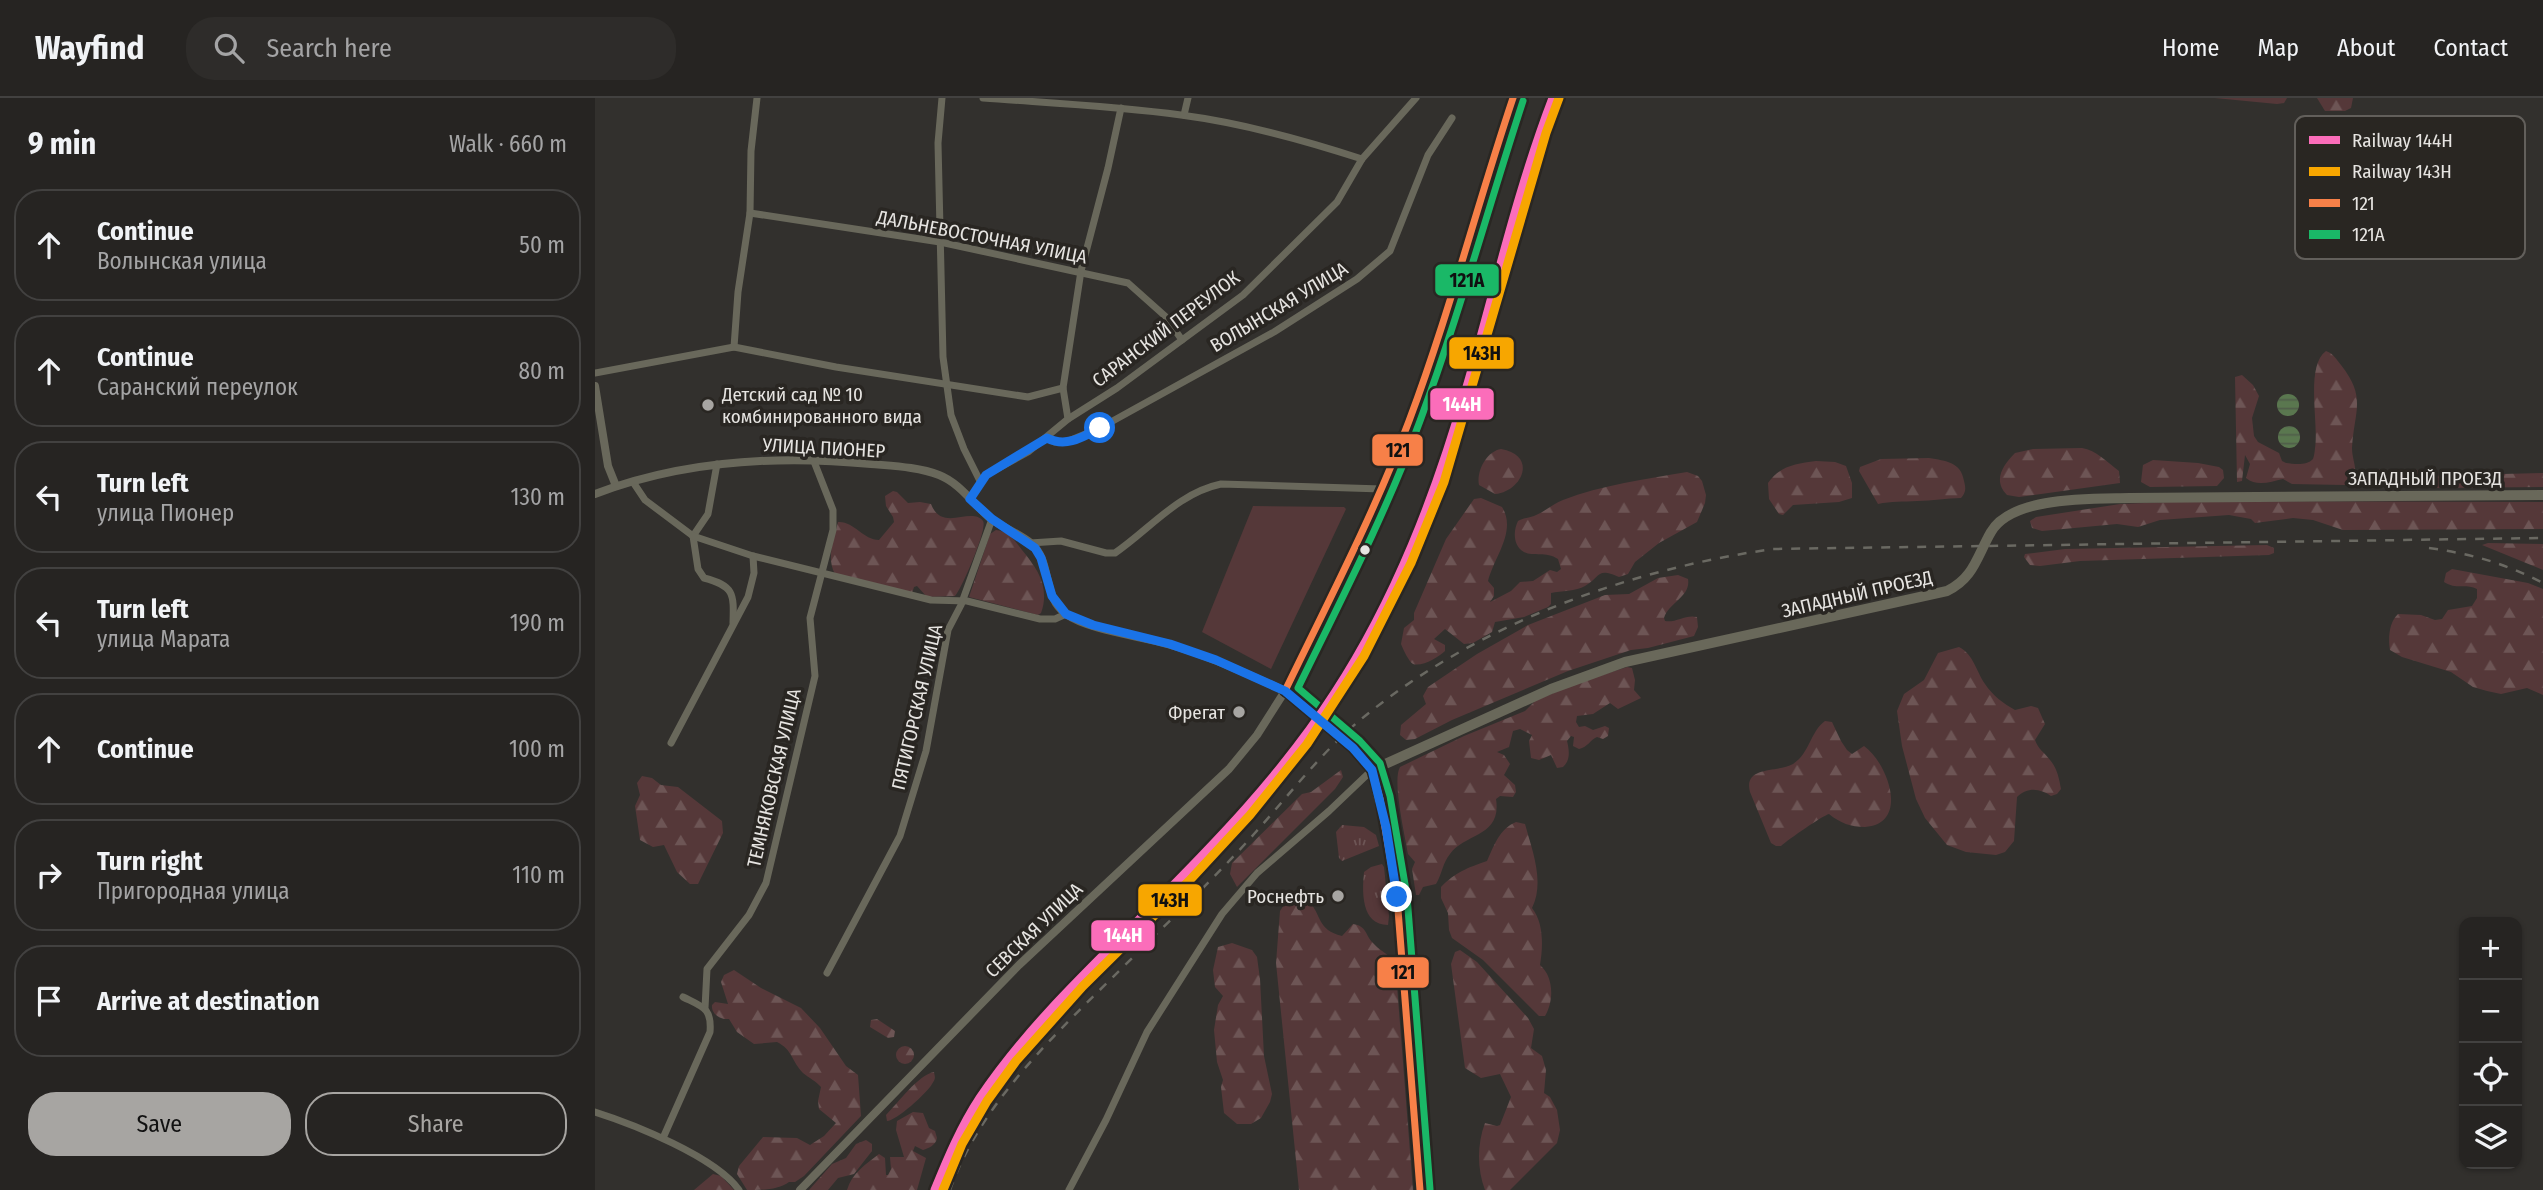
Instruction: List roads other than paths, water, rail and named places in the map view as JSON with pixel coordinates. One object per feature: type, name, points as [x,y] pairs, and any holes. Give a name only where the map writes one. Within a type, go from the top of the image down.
[{"type":"main road","points":[[1420,1190],[1397,897],[1386,827],[1372,770],[1353,748],[1285,691],[1382,489],[1434,350],[1513,98]]},
{"type":"main road","name":"ЗАПАДНЫЙ ПРОЕЗД","points":[[1372,770],[1551,689],[1625,662],[1947,591],[1969,576],[1997,524],[2016,511],[2092,499],[2543,495]]},
{"type":"street","points":[[733,347],[750,213],[751,151],[757,98]]},
{"type":"street","points":[[942,98],[938,143],[943,357],[949,402],[956,428],[980,481]]},
{"type":"street","points":[[983,98],[1121,107],[1184,115],[1324,146],[1362,159]]},
{"type":"street","points":[[1184,115],[1188,98]]},
{"type":"street","name":"САРАНСКИЙ ПЕРЕУЛОК","points":[[970,499],[986,475],[1047,438],[1068,419],[1117,388],[1243,295],[1336,202],[1362,159],[1416,98]]},
{"type":"street","points":[[1068,419],[1063,388],[1081,271],[1121,107]]},
{"type":"street","name":"ВОЛЫНСКАЯ УЛИЦА","points":[[1047,438],[1055,442],[1066,442],[1100,428],[1274,332],[1379,262],[1389,251],[1419,176],[1452,118]]},
{"type":"street","name":"ДАЛЬНЕВОСТОЧНАЯ УЛИЦА","points":[[750,213],[940,242],[1128,283],[1165,316],[1182,340]]},
{"type":"street","points":[[595,373],[733,347],[837,367],[1028,397],[1063,388]]},
{"type":"street","points":[[595,386],[608,466],[616,486]]},
{"type":"street","name":"УЛИЦА ПИОНЕР","points":[[595,494],[616,486],[717,464],[813,459],[878,465],[932,472],[946,478],[992,519],[1030,542]]},
{"type":"street","name":"ТЕМНЯКОВСКАЯ УЛИЦА","points":[[663,1138],[711,1032],[711,1018],[705,1008],[707,969],[749,915],[766,883],[815,676],[810,618],[833,530],[833,510],[813,459]]},
{"type":"street","points":[[717,464],[708,514],[693,536],[698,569],[704,578],[723,583],[729,589],[734,604],[733,627]]},
{"type":"street","points":[[633,482],[645,500],[693,536],[753,556],[931,600],[963,601],[1030,618],[1055,619],[1066,614]]},
{"type":"street","points":[[1030,542],[1061,541],[1115,553],[1182,501],[1201,490],[1221,484],[1382,489]]},
{"type":"street","name":"ПЯТИГОРСКАЯ УЛИЦА","points":[[827,973],[899,836],[926,751],[948,631],[963,601],[992,519]]},
{"type":"street","points":[[1030,542],[1041,558],[1052,596],[1066,614],[1093,625],[1216,660],[1285,691]]},
{"type":"street","points":[[671,743],[733,627],[752,585],[753,556]]},
{"type":"street","name":"СЕВСКАЯ УЛИЦА","points":[[800,1190],[1019,965],[1229,769],[1251,744],[1285,691]]},
{"type":"street","points":[[1069,1190],[1147,1032],[1222,914],[1257,873],[1372,770]]},
{"type":"street","points":[[683,998],[705,1008]]},
{"type":"street","points":[[595,1112],[631,1123],[663,1138],[722,1172],[739,1190]]},
{"type":"railway","points":[[950,1190],[965,1154],[985,1120],[1035,1057],[1229,862],[1338,740],[1370,712],[1414,680],[1461,651],[1561,604],[1666,570],[1773,549],[2543,538]]},
{"type":"railway","points":[[2429,548],[2488,560],[2543,583]]},
{"type":"rail line","name":"144Н","points":[[935,1190],[973,1109],[998,1072],[1059,1001],[1198,860],[1271,780],[1315,723],[1357,657],[1395,583],[1442,467],[1517,205],[1553,98]]},
{"type":"rail line","name":"143Н","points":[[943,1190],[962,1144],[987,1101],[1016,1061],[1083,986],[1189,881],[1250,815],[1307,744],[1364,656],[1411,563],[1444,482],[1546,133],[1559,98]]},
{"type":"place","name":"Детский сад № 10 комбинированного вида","points":[[708,405]]},
{"type":"place","name":"Фрегат","points":[[1239,712]]},
{"type":"place","name":"Роснефть","points":[[1338,896]]}]
